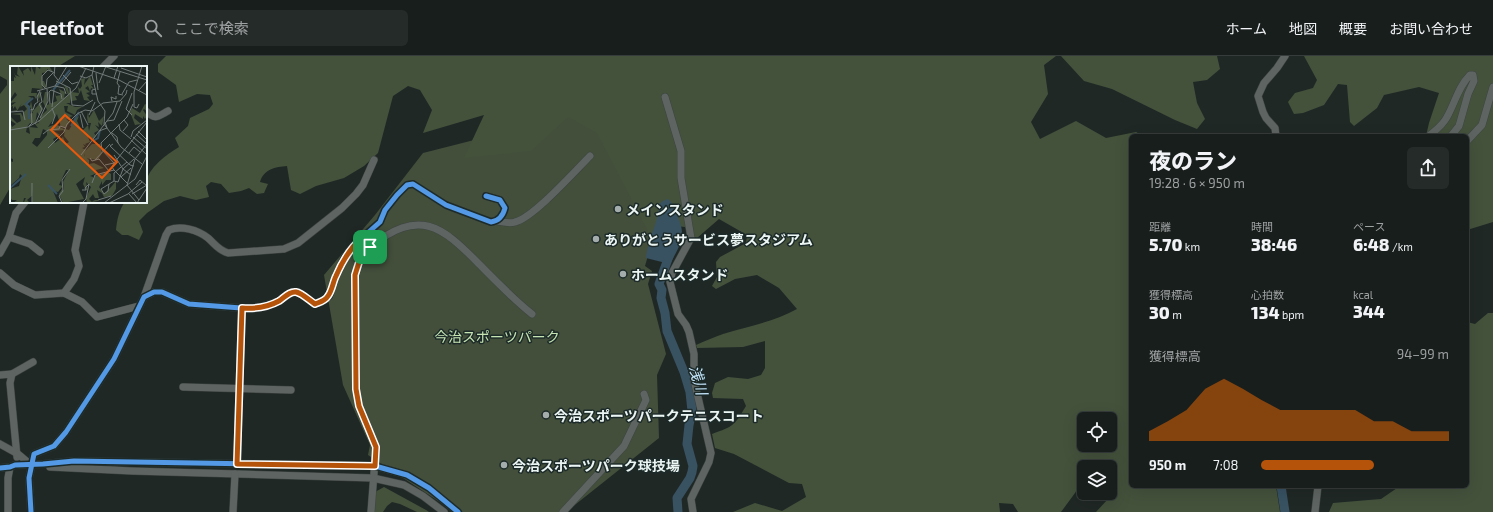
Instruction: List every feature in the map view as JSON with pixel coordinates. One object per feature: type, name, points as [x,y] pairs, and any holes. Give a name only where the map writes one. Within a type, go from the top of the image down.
[{"type":"street","points":[[104,66],[114,56]]},
{"type":"street","points":[[1276,134],[1275,128],[1263,112],[1258,96],[1264,83],[1285,56]]},
{"type":"street","points":[[1431,134],[1447,117],[1463,82],[1473,75],[1474,81],[1468,94],[1459,126],[1453,134]]},
{"type":"street","points":[[1469,139],[1482,125],[1493,87]]},
{"type":"street","points":[[665,97],[681,151],[681,178],[691,238],[672,273],[670,282],[678,314],[689,332],[694,354],[694,380],[711,454],[709,462],[691,499],[693,512]]},
{"type":"street","points":[[147,112],[152,117],[156,117],[168,111]]},
{"type":"street","points":[[144,296],[154,292],[162,292],[189,304],[254,309],[278,301],[292,292],[298,292],[315,304],[323,301],[329,296],[345,257],[354,245],[380,222],[386,210],[397,195],[407,185],[413,184],[446,205],[491,222],[497,221],[515,223],[529,216],[590,156]]},
{"type":"street","points":[[31,512],[29,478],[34,454],[54,446],[66,432],[114,359],[144,296],[166,234],[169,230],[179,228],[191,229],[208,238],[222,251],[228,253],[284,249],[298,243],[342,208],[364,185],[374,160]]},
{"type":"street","points":[[486,196],[500,200],[505,208],[504,215],[497,221]]},
{"type":"street","points":[[0,252],[9,237],[16,213],[24,203]]},
{"type":"street","points":[[64,293],[74,279],[79,266],[75,250],[84,203]]},
{"type":"street","points":[[371,512],[376,447],[359,406],[356,389],[355,275],[360,259],[370,247],[383,237],[400,228],[421,225],[437,228],[457,241],[532,314]]},
{"type":"street","points":[[9,237],[30,244],[40,252]]},
{"type":"street","points":[[362,238],[370,247]]},
{"type":"street","points":[[0,273],[14,285],[35,295],[64,293],[82,302],[97,317],[138,306]]},
{"type":"street","points":[[237,464],[242,308]]},
{"type":"street","points":[[0,375],[12,374],[33,362]]},
{"type":"street","points":[[8,512],[8,478],[18,454],[10,383],[12,374]]},
{"type":"street","points":[[183,387],[292,390]]},
{"type":"street","points":[[563,512],[624,446],[646,400],[644,394]]},
{"type":"street","points":[[0,444],[18,454],[31,465],[117,471],[373,478],[404,485],[423,496],[444,512]]},
{"type":"street","points":[[0,468],[74,461],[375,466],[407,475],[430,488],[458,512]]},
{"type":"street","points":[[233,512],[235,474]]},
{"type":"street","points":[[1316,512],[1318,488]]},
{"type":"green space","points":[[0,56],[75,56],[59,66],[10,66],[10,188],[0,205],[0,94],[7,85],[7,80],[0,76]]},
{"type":"green space","points":[[166,56],[1056,56],[1044,65],[1048,94],[1031,122],[1040,139],[1076,121],[1106,138],[1136,132],[1140,134],[1129,134],[1129,488],[1276,488],[1280,512],[1096,512],[1107,500],[1117,500],[1117,460],[1077,460],[1077,489],[1061,512],[1018,512],[1013,504],[999,503],[1000,512],[733,512],[755,503],[782,511],[806,497],[802,484],[789,483],[734,454],[715,448],[712,434],[729,427],[736,422],[746,406],[743,399],[713,398],[712,393],[715,383],[728,377],[748,379],[761,375],[765,368],[765,341],[743,347],[697,348],[696,345],[723,334],[779,317],[797,309],[779,288],[757,275],[735,279],[716,289],[712,286],[717,277],[716,262],[720,257],[746,243],[747,235],[719,219],[697,238],[694,237],[685,227],[676,226],[658,250],[597,133],[568,117],[531,151],[464,158],[484,115],[423,133],[432,110],[420,90],[408,86],[393,96],[378,153],[364,166],[344,178],[316,186],[300,194],[291,190],[287,166],[274,168],[264,174],[260,182],[268,184],[264,193],[257,194],[249,188],[229,193],[221,184],[211,182],[206,186],[209,197],[196,200],[180,196],[164,201],[147,213],[139,221],[143,232],[139,240],[128,235],[122,235],[116,230],[121,208],[124,203],[147,203],[147,180],[150,172],[169,153],[179,147],[175,138],[188,126],[190,118],[209,109],[213,104],[210,95],[197,94],[179,102],[176,85],[158,72],[158,64]]},
{"type":"green space","points":[[1061,56],[1217,56],[1220,69],[1207,80],[1193,82],[1197,103],[1205,119],[1197,129],[1175,120],[1112,89],[1084,81]]},
{"type":"green space","points":[[1304,56],[1493,56],[1493,222],[1469,229],[1469,134],[1426,134],[1439,93],[1419,87],[1384,95],[1377,108],[1354,126],[1350,122],[1347,85],[1338,84],[1324,105],[1303,113],[1294,114],[1288,102],[1295,93],[1313,88],[1317,80]]},
{"type":"green space","name":"今治スポーツパーク","points":[[565,99],[625,155],[649,225],[651,245],[645,266],[652,271],[648,284],[666,354],[657,375],[659,438],[566,512],[455,512],[368,455],[370,445],[343,385],[324,275],[375,215],[423,153],[486,137]]},
{"type":"green space","points":[[1488,313],[1493,313],[1493,512],[1329,512],[1333,503],[1381,499],[1397,488],[1469,488],[1469,322],[1475,324]]},
{"type":"green space","points":[[384,487],[429,512],[417,512],[392,502],[383,512],[373,512],[375,492]]},
{"type":"water","points":[[668,199],[672,203],[679,220],[682,233],[682,239],[670,264],[646,258],[648,245],[657,218],[659,204]]},
{"type":"waterway","name":"浅川","points":[[669,256],[659,284],[662,290],[661,298],[665,313],[667,331],[684,372],[690,392],[692,411],[687,444],[693,466],[690,478],[677,498],[678,512]]},
{"type":"waterway","points":[[1281,488],[1285,512]]},
{"type":"cycle path","points":[[31,512],[29,478],[34,454],[54,446],[66,432],[114,359],[144,297],[154,292],[162,292],[189,304],[254,309],[279,301],[292,292],[298,292],[315,304],[323,301],[329,296],[345,257],[354,245],[380,222],[385,210],[407,185],[413,184],[446,205],[491,222],[496,221],[500,218],[505,208],[500,200],[486,196]]},
{"type":"cycle path","points":[[0,468],[15,465],[74,461],[375,466],[407,475],[429,488],[458,512]]},
{"type":"place","name":"メインスタンド","points":[[618,209]]},
{"type":"place","name":"ありがとうサービス夢スタジアム","points":[[596,239]]},
{"type":"place","name":"ホームスタンド","points":[[623,274]]},
{"type":"place","name":"今治スポーツパークテニスコート","points":[[546,415]]},
{"type":"place","name":"今治スポーツパーク球技場","points":[[504,465]]},
{"type":"route","points":[[362,238],[370,247],[360,259],[355,275],[356,389],[359,406],[376,447],[375,466],[237,464],[242,308],[254,309],[266,306],[278,301],[292,292],[298,292],[315,304],[323,301],[329,296],[345,257],[354,245],[362,238]]}]
